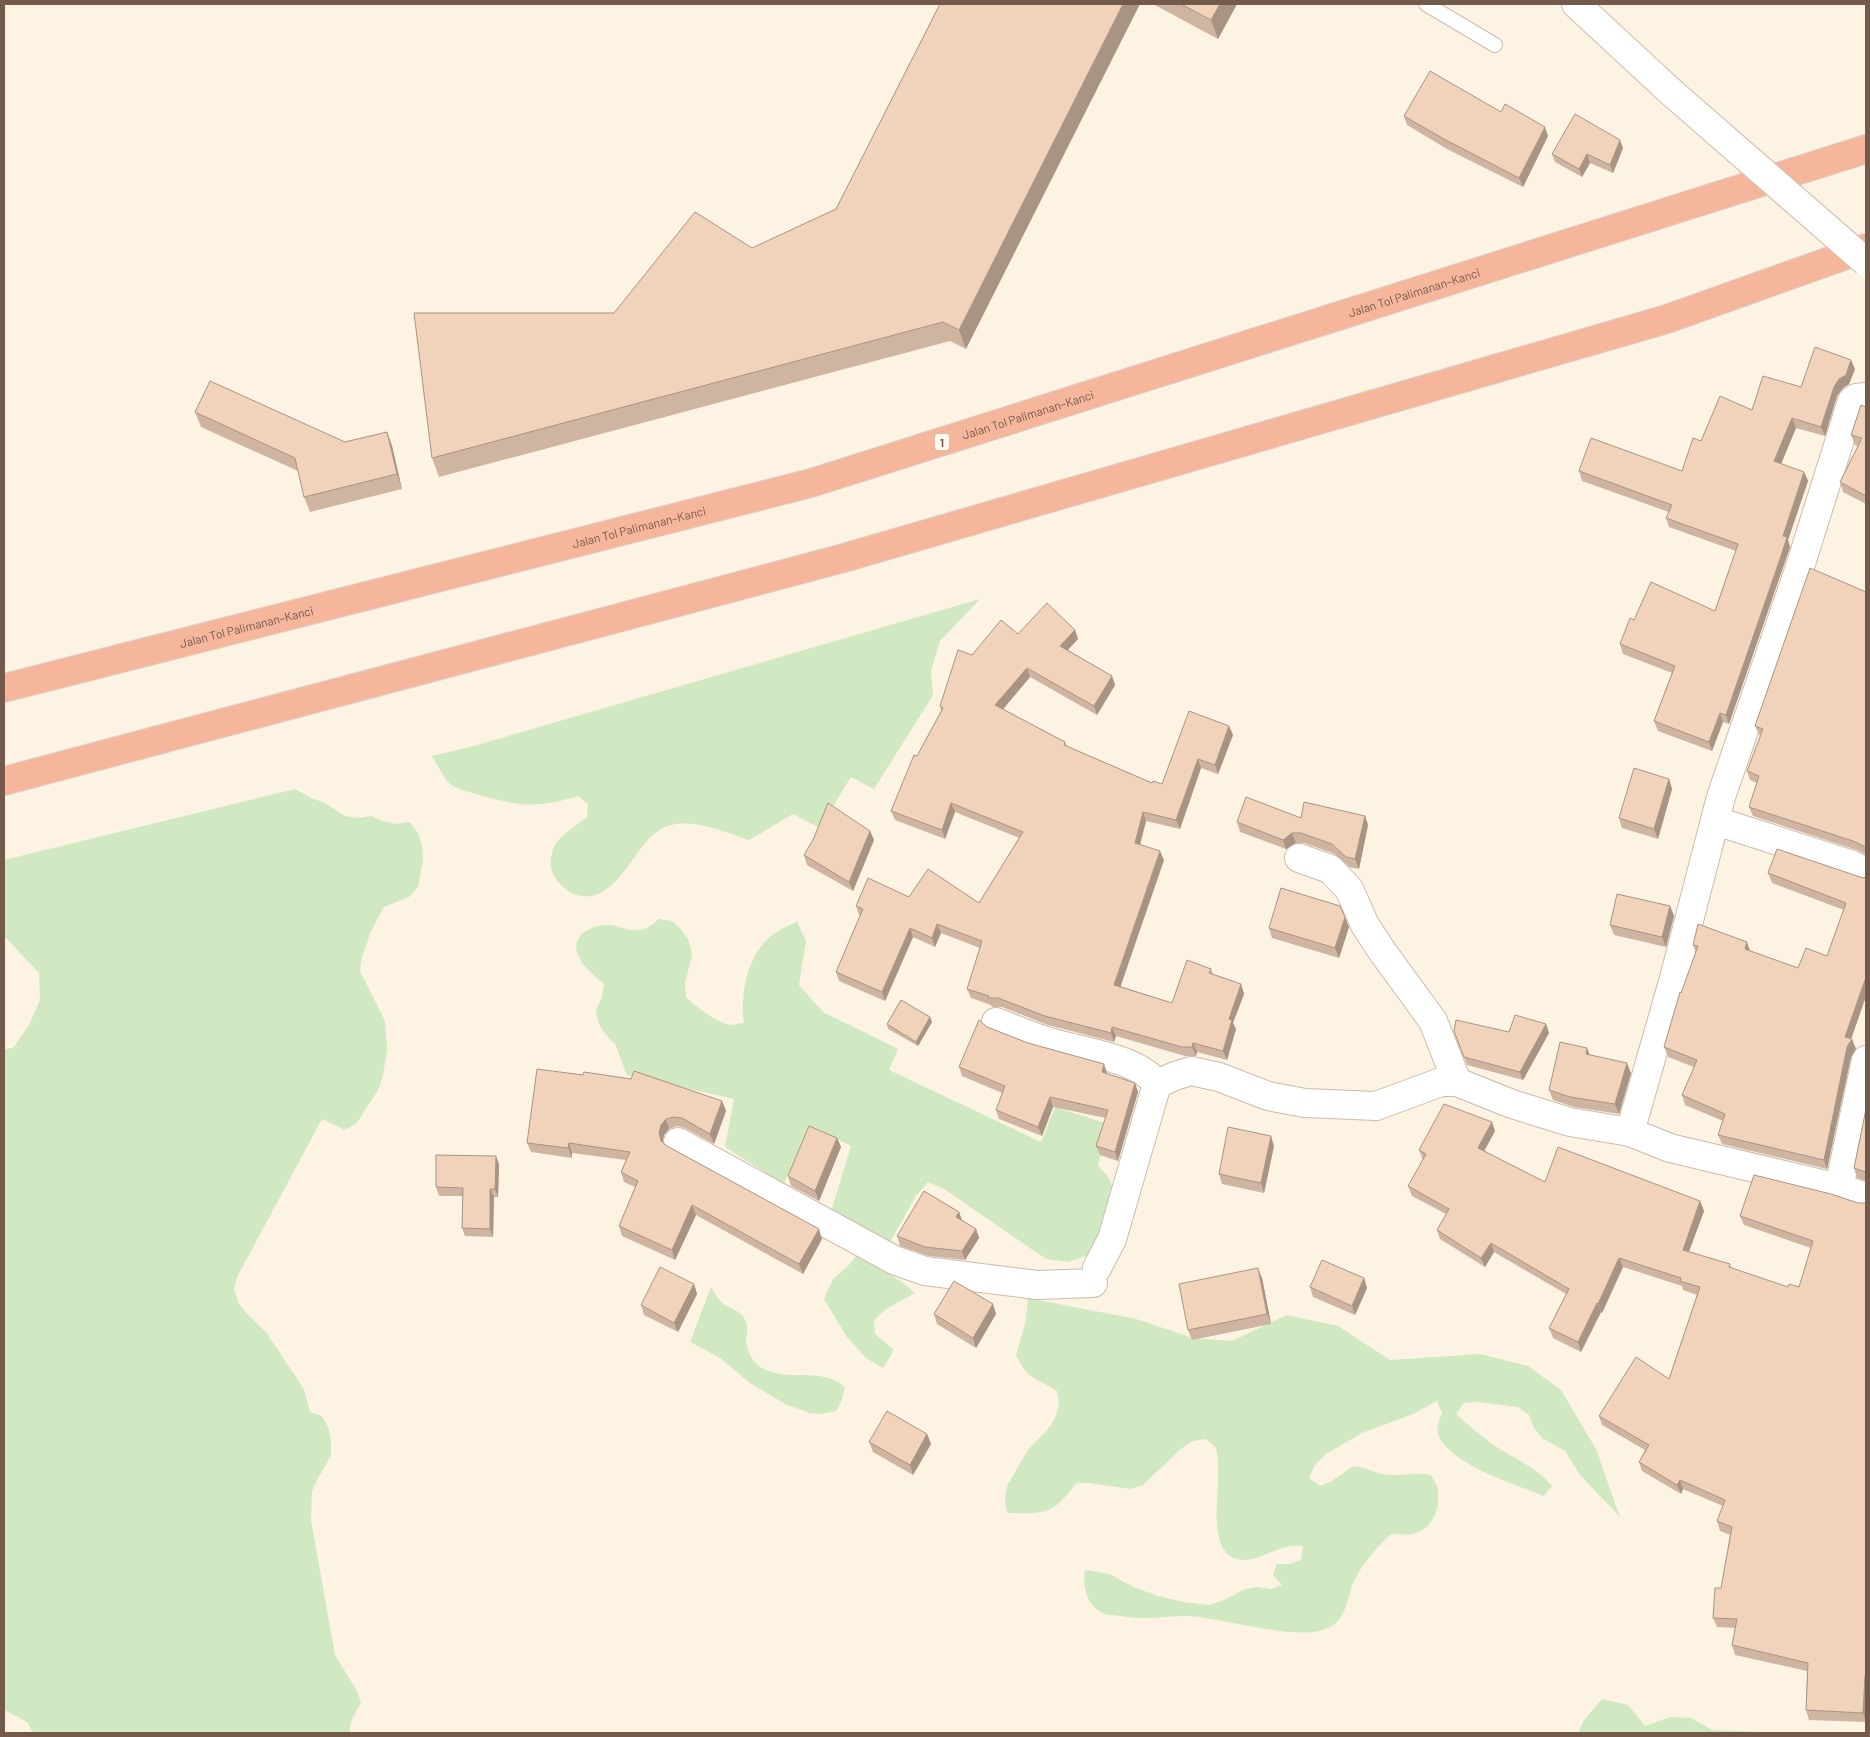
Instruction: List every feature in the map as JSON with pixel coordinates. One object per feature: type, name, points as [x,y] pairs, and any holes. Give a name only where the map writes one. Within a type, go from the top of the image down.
[{"type":"highway","name":"Jalan Tol Palimanan–Kanci","points":[[4,688],[811,483],[1866,149]]},
{"type":"highway","points":[[4,781],[840,558],[1667,319],[1866,248]]},
{"type":"street","points":[[1576,4],[1670,91],[1866,262]]},
{"type":"street","points":[[1630,1132],[1673,982],[1722,797],[1799,570],[1852,401],[1856,398],[1866,397]]},
{"type":"street","points":[[1716,821],[1850,864],[1866,872]]},
{"type":"street","points":[[1299,858],[1330,868],[1349,889],[1365,925],[1433,1021],[1457,1082]]},
{"type":"street","points":[[678,1142],[894,1260],[925,1271],[1037,1285],[1095,1276],[1112,1239],[1157,1084],[1152,1076],[1134,1066],[1050,1042],[996,1022]]},
{"type":"street","points":[[1839,1188],[1866,1060]]},
{"type":"street","points":[[1157,1084],[1191,1071],[1219,1077],[1268,1096],[1305,1103],[1376,1106],[1441,1082],[1457,1082],[1512,1104],[1570,1122],[1630,1132],[1670,1148],[1839,1188],[1866,1197]]},
{"type":"lane","points":[[1426,4],[1495,46]]},
{"type":"green space","points":[[980,599],[940,641],[931,671],[933,695],[874,789],[851,777],[820,828],[793,814],[749,840],[701,825],[671,825],[649,838],[613,884],[602,892],[590,896],[571,893],[556,879],[551,867],[557,841],[587,817],[588,804],[578,796],[550,803],[527,804],[503,801],[465,791],[448,782],[432,756],[474,746]]},
{"type":"green space","points":[[295,789],[323,802],[345,816],[358,818],[371,816],[396,824],[410,822],[418,833],[422,846],[423,860],[418,887],[409,897],[384,907],[371,931],[362,957],[360,971],[385,1021],[387,1049],[383,1076],[379,1088],[357,1123],[345,1130],[322,1119],[237,1277],[234,1289],[238,1302],[246,1313],[266,1332],[304,1389],[310,1412],[322,1416],[329,1429],[331,1455],[312,1492],[311,1520],[335,1655],[357,1691],[361,1703],[351,1721],[350,1733],[33,1733],[27,1722],[4,1710],[4,1049],[13,1048],[29,1025],[40,1000],[39,973],[4,936],[4,860]]},
{"type":"green space","points":[[659,919],[672,921],[682,930],[689,941],[692,955],[685,983],[686,997],[701,1010],[726,1024],[744,1023],[744,988],[751,965],[762,945],[783,928],[797,922],[806,941],[799,985],[823,1012],[898,1049],[889,1070],[1041,1142],[1055,1107],[1108,1124],[1098,1165],[1109,1178],[1117,1197],[1097,1252],[1069,1262],[1046,1259],[944,1189],[928,1182],[916,1196],[885,1251],[830,1215],[851,1146],[809,1126],[784,1184],[725,1147],[734,1099],[627,1075],[615,1044],[605,1034],[598,1022],[596,1010],[602,997],[604,984],[582,963],[576,948],[577,942],[584,932],[602,925],[639,930],[648,927]]},
{"type":"green space","points":[[858,1254],[902,1282],[915,1293],[886,1309],[874,1320],[875,1334],[894,1350],[883,1368],[866,1358],[847,1337],[824,1299],[833,1279]]},
{"type":"green space","points":[[711,1287],[722,1303],[737,1311],[746,1321],[747,1347],[757,1365],[771,1372],[782,1374],[824,1377],[845,1387],[842,1400],[836,1411],[822,1414],[810,1413],[785,1404],[750,1383],[720,1358],[690,1342]]},
{"type":"green space","points":[[1028,1298],[1136,1319],[1193,1338],[1232,1341],[1287,1315],[1338,1326],[1390,1360],[1480,1354],[1528,1366],[1561,1390],[1596,1449],[1620,1517],[1580,1475],[1565,1451],[1542,1438],[1534,1428],[1529,1415],[1518,1407],[1477,1402],[1464,1403],[1456,1414],[1495,1446],[1532,1468],[1545,1479],[1552,1486],[1544,1496],[1488,1474],[1459,1458],[1448,1449],[1440,1439],[1437,1429],[1442,1413],[1437,1401],[1413,1414],[1362,1433],[1326,1454],[1315,1465],[1309,1478],[1320,1486],[1332,1481],[1353,1466],[1386,1475],[1431,1475],[1438,1489],[1437,1508],[1429,1525],[1415,1533],[1391,1534],[1380,1544],[1357,1575],[1346,1607],[1340,1618],[1330,1627],[1317,1631],[1281,1631],[1200,1617],[1140,1618],[1107,1615],[1094,1607],[1087,1596],[1084,1583],[1085,1570],[1110,1574],[1133,1587],[1158,1596],[1209,1605],[1222,1601],[1245,1589],[1258,1587],[1271,1589],[1282,1585],[1273,1575],[1277,1564],[1290,1564],[1301,1560],[1303,1546],[1290,1546],[1252,1559],[1238,1559],[1229,1555],[1222,1546],[1218,1535],[1217,1453],[1216,1448],[1206,1439],[1193,1441],[1182,1448],[1143,1485],[1130,1489],[1077,1483],[1052,1508],[1034,1513],[1007,1513],[1005,1499],[1007,1486],[1028,1450],[1047,1430],[1055,1418],[1059,1405],[1057,1391],[1033,1378],[1025,1370],[1016,1355],[1026,1320]]},
{"type":"green space","points":[[1602,1699],[1628,1705],[1645,1726],[1670,1717],[1691,1718],[1712,1730],[1789,1733],[1578,1733],[1584,1720]]},
{"type":"building","points":[[940,4],[1123,4],[959,330],[943,322],[432,458],[414,313],[614,313],[695,212],[752,248],[836,209]]},
{"type":"building","points":[[1181,4],[1220,4],[1211,20]]},
{"type":"building","points":[[1430,71],[1501,112],[1505,104],[1545,127],[1519,178],[1404,116]]},
{"type":"building","points":[[1575,114],[1620,140],[1610,165],[1587,154],[1579,169],[1552,154]]},
{"type":"building","points":[[1815,347],[1851,360],[1846,375],[1839,379],[1834,387],[1821,427],[1792,418],[1774,461],[1804,472],[1783,536],[1787,537],[1781,556],[1726,715],[1720,713],[1709,742],[1654,721],[1675,666],[1620,644],[1630,618],[1634,620],[1651,582],[1715,611],[1738,544],[1666,518],[1672,505],[1579,471],[1591,438],[1682,471],[1693,438],[1701,441],[1720,396],[1752,410],[1763,376],[1801,387]]},
{"type":"building","points":[[210,381],[345,442],[387,432],[397,474],[304,497],[295,458],[195,412]]},
{"type":"building","points":[[1861,405],[1866,407],[1866,496],[1840,482],[1862,438],[1851,435]]},
{"type":"building","points":[[1810,568],[1866,592],[1866,847],[1749,807],[1759,776],[1747,771],[1763,729],[1755,726]]},
{"type":"building","points":[[1047,603],[1075,630],[1060,646],[1112,676],[1094,706],[1027,668],[995,705],[1065,742],[1064,745],[1152,783],[1153,781],[1162,784],[1189,711],[1229,726],[1215,765],[1198,759],[1176,820],[1143,812],[1135,843],[1160,851],[1114,985],[1172,1003],[1187,960],[1211,969],[1209,973],[1241,984],[1229,1019],[1232,1020],[1223,1051],[1193,1043],[1192,1047],[1182,1047],[1112,1027],[1111,1033],[1045,1016],[998,998],[988,998],[989,996],[967,989],[982,941],[937,924],[932,938],[910,928],[882,992],[836,972],[863,909],[856,906],[868,878],[909,897],[928,869],[979,903],[1023,832],[951,803],[942,830],[891,811],[914,755],[917,756],[943,708],[940,706],[958,650],[972,655],[1001,620],[1018,634]]},
{"type":"building","points":[[1634,768],[1669,779],[1654,829],[1619,818]]},
{"type":"building","points":[[1246,797],[1301,818],[1304,802],[1365,816],[1355,859],[1346,857],[1332,844],[1301,833],[1292,833],[1283,840],[1237,822]]},
{"type":"building","points":[[828,803],[870,831],[849,882],[804,855],[813,840]]},
{"type":"building","points":[[1777,849],[1863,878],[1866,877],[1866,977],[1845,1037],[1852,1039],[1847,1047],[1824,1160],[1718,1135],[1725,1114],[1682,1095],[1697,1060],[1664,1047],[1680,992],[1698,946],[1693,945],[1698,924],[1747,942],[1745,949],[1798,968],[1806,948],[1827,956],[1846,903],[1768,873]]},
{"type":"building","points":[[1281,888],[1340,906],[1345,917],[1335,948],[1269,928]]},
{"type":"building","points":[[1617,894],[1670,906],[1662,937],[1610,925]]},
{"type":"building","points":[[901,1000],[930,1017],[916,1042],[887,1024]]},
{"type":"building","points":[[1515,1015],[1546,1024],[1520,1072],[1464,1057],[1454,1031],[1456,1020],[1509,1032]]},
{"type":"building","points":[[979,1020],[987,1027],[1028,1043],[1104,1064],[1102,1072],[1135,1083],[1115,1152],[1096,1146],[1108,1110],[1050,1097],[1038,1127],[996,1110],[1005,1086],[959,1067]]},
{"type":"building","points":[[1560,1042],[1587,1048],[1586,1054],[1627,1063],[1615,1104],[1570,1097],[1549,1090]]},
{"type":"building","points":[[537,1069],[583,1075],[584,1072],[631,1079],[634,1071],[722,1101],[710,1134],[682,1118],[674,1117],[666,1119],[661,1125],[659,1133],[661,1141],[819,1229],[799,1264],[692,1205],[672,1250],[619,1226],[638,1181],[621,1172],[630,1152],[569,1143],[568,1148],[527,1143]]},
{"type":"building","points":[[1444,1104],[1492,1122],[1478,1148],[1545,1182],[1558,1147],[1700,1201],[1683,1250],[1730,1264],[1729,1267],[1788,1287],[1789,1284],[1799,1287],[1813,1241],[1740,1216],[1754,1175],[1831,1194],[1858,1203],[1866,1203],[1866,1675],[1863,1713],[1806,1710],[1808,1663],[1732,1645],[1737,1619],[1713,1618],[1715,1588],[1721,1588],[1732,1527],[1717,1521],[1725,1500],[1680,1480],[1677,1485],[1639,1462],[1649,1445],[1599,1416],[1636,1357],[1669,1379],[1700,1287],[1680,1281],[1681,1278],[1619,1258],[1578,1342],[1549,1328],[1569,1289],[1491,1243],[1481,1258],[1437,1230],[1449,1209],[1408,1186],[1426,1154],[1419,1150]]},
{"type":"building","points":[[1866,1109],[1866,1172],[1854,1168]]},
{"type":"building","points":[[809,1126],[837,1138],[815,1191],[788,1176]]},
{"type":"building","points":[[1228,1127],[1271,1136],[1261,1183],[1219,1174]]},
{"type":"building","points":[[436,1155],[496,1156],[495,1189],[490,1189],[490,1229],[462,1228],[463,1188],[436,1187]]},
{"type":"building","points":[[924,1191],[959,1212],[956,1217],[976,1229],[962,1251],[925,1247],[897,1236]]},
{"type":"building","points":[[1322,1260],[1364,1278],[1352,1306],[1310,1287]]},
{"type":"building","points":[[660,1267],[694,1284],[674,1323],[641,1305]]},
{"type":"building","points":[[1258,1268],[1267,1314],[1188,1330],[1179,1284]]},
{"type":"building","points":[[954,1281],[993,1304],[973,1338],[934,1314]]},
{"type":"building","points":[[887,1411],[927,1434],[910,1465],[869,1442]]}]
